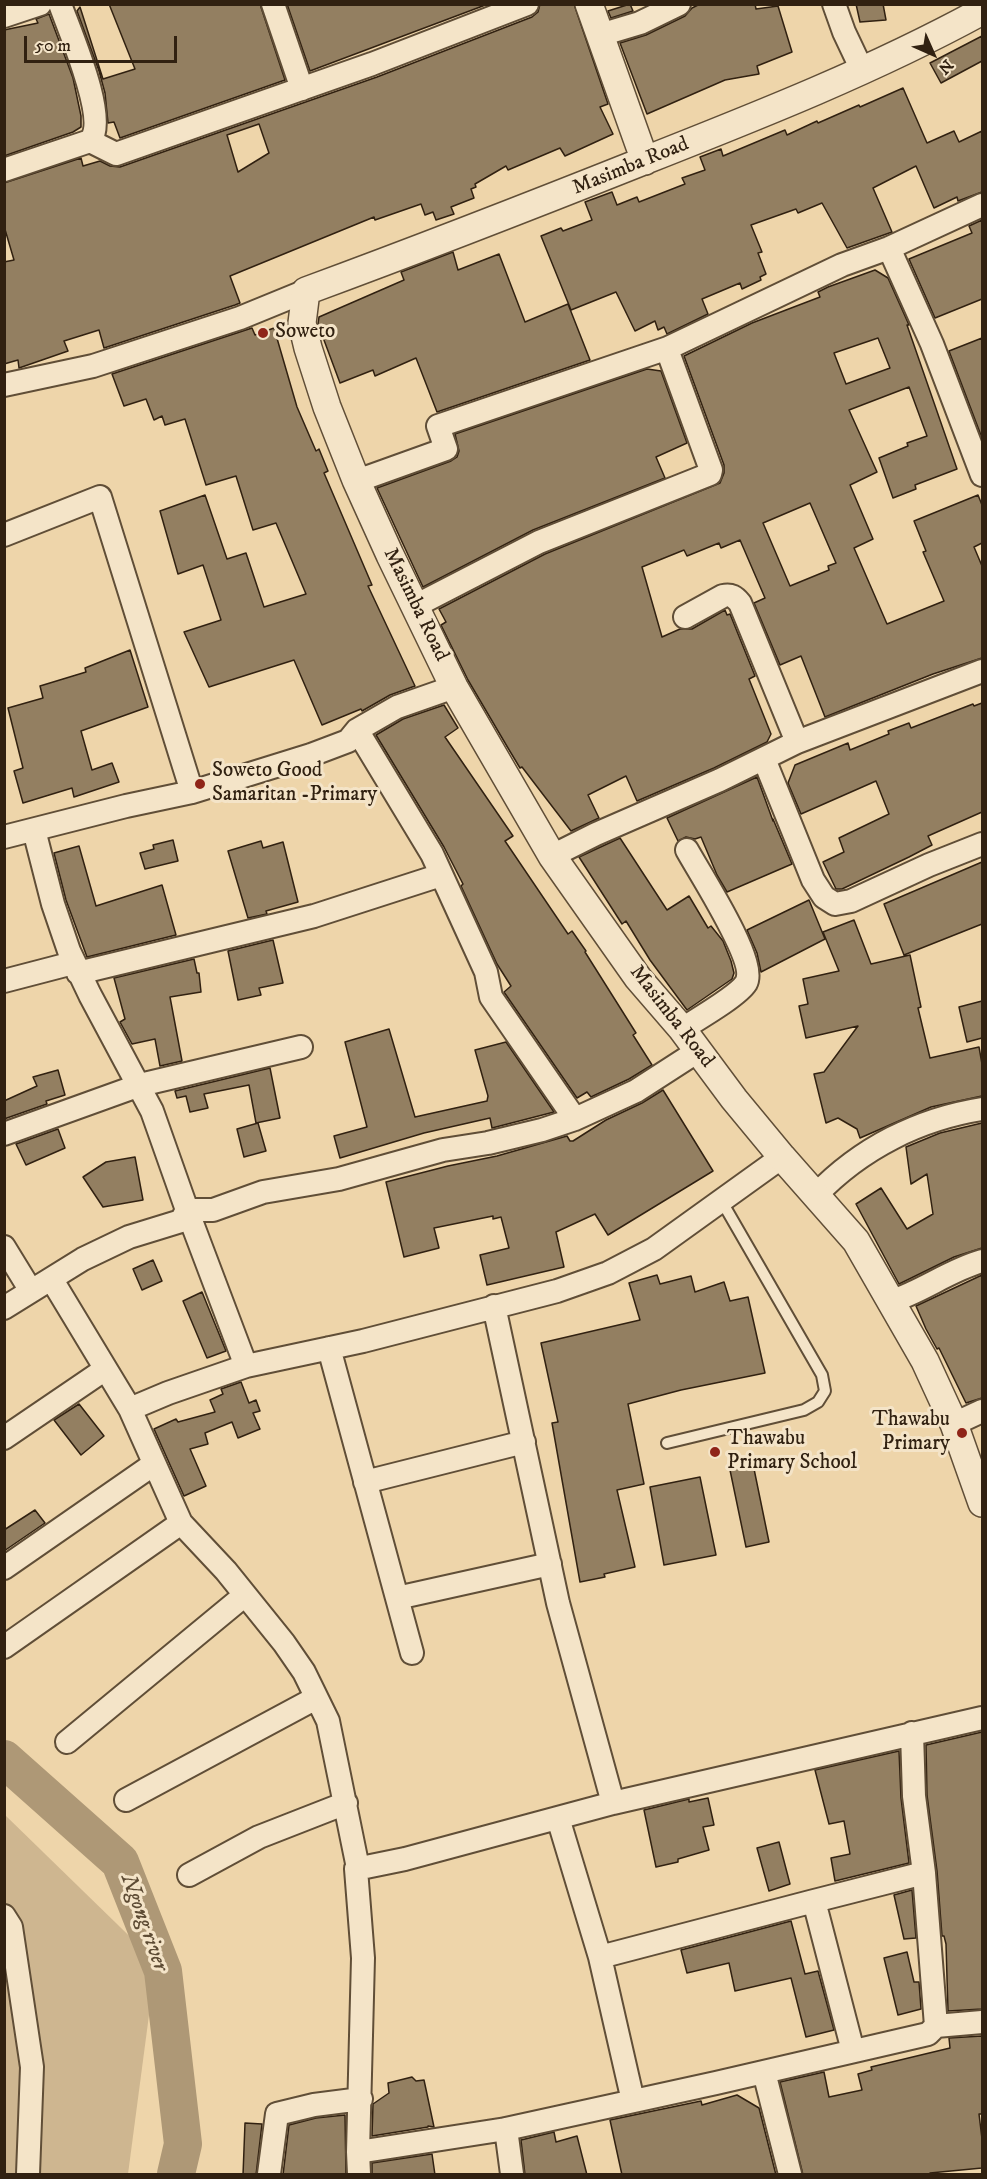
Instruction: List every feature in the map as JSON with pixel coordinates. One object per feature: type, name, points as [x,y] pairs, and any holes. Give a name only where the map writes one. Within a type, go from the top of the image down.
[{"type":"street","points":[[4,16],[40,4]]},
{"type":"street","points":[[273,4],[302,89]]},
{"type":"street","points":[[90,141],[116,154],[372,64],[526,4]]},
{"type":"street","points":[[589,4],[645,161]]},
{"type":"street","points":[[600,35],[640,22],[679,4]]},
{"type":"street","points":[[834,4],[862,70]]},
{"type":"street","points":[[4,170],[90,141],[93,137],[95,116],[92,94],[68,6]]},
{"type":"street","name":"Masimba Road","points":[[982,11],[826,87],[645,161],[306,291],[303,323],[308,348],[327,407],[356,480],[454,687],[552,856],[638,978],[682,1029],[782,1157],[856,1241],[926,1361],[954,1424],[982,1503]]},
{"type":"street","points":[[356,480],[446,449],[438,426],[668,348],[842,265],[889,248],[982,205]]},
{"type":"street","points":[[889,248],[932,344],[982,475]]},
{"type":"street","points":[[4,385],[93,366],[240,318],[306,291]]},
{"type":"street","points":[[415,606],[538,542],[710,474],[711,470],[668,348]]},
{"type":"street","points":[[4,535],[100,497],[192,792]]},
{"type":"street","points":[[685,617],[729,594],[741,603],[797,742]]},
{"type":"street","points":[[552,856],[797,742],[982,671]]},
{"type":"street","points":[[4,837],[192,792],[311,755],[348,741],[357,730],[397,707],[454,687]]},
{"type":"street","points":[[357,730],[432,854],[486,972],[491,997],[575,1119]]},
{"type":"street","points":[[764,759],[813,880],[824,897],[835,904],[851,901],[929,865],[982,844]]},
{"type":"street","points":[[34,830],[53,904],[76,968],[152,1111],[246,1366]]},
{"type":"street","points":[[682,1029],[728,999],[746,984],[748,974],[747,963],[730,924],[687,850]]},
{"type":"street","points":[[4,981],[76,968],[314,916],[441,875]]},
{"type":"street","points":[[4,1134],[140,1085],[301,1047]]},
{"type":"street","points":[[187,1210],[213,1210],[263,1192],[339,1179],[443,1150],[489,1143],[542,1130],[575,1119],[636,1091],[698,1051]]},
{"type":"street","points":[[816,1195],[835,1176],[885,1141],[946,1116],[982,1109]]},
{"type":"street","points":[[130,1409],[246,1366],[557,1291],[608,1273],[654,1249],[782,1157]]},
{"type":"street","points":[[4,1308],[83,1259],[129,1237],[181,1221],[187,1210]]},
{"type":"street","points":[[4,1247],[31,1291]]},
{"type":"street","points":[[891,1301],[906,1297],[961,1268],[982,1261]]},
{"type":"street","points":[[52,1280],[104,1370],[130,1409],[181,1523],[226,1571],[284,1643],[304,1672],[328,1721],[358,1868],[356,1869],[363,1958],[359,2164],[928,2034],[936,2026],[982,2022]]},
{"type":"street","points":[[494,1306],[558,1603],[613,1803]]},
{"type":"street","points":[[328,1348],[412,1653]]},
{"type":"street","points":[[4,1438],[104,1370]]},
{"type":"street","points":[[954,1424],[982,1411]]},
{"type":"street","points":[[365,1482],[524,1442]]},
{"type":"street","points":[[4,1568],[154,1464]]},
{"type":"street","points":[[4,1647],[181,1523]]},
{"type":"street","points":[[397,1598],[550,1564]]},
{"type":"street","points":[[67,1742],[245,1595]]},
{"type":"street","points":[[126,1800],[316,1698]]},
{"type":"street","points":[[356,1869],[405,1860],[613,1803],[982,1718]]},
{"type":"street","points":[[912,1733],[914,1796],[924,1874],[936,2026]]},
{"type":"street","points":[[189,1875],[259,1837],[346,1803]]},
{"type":"street","points":[[558,1818],[600,1957],[633,2101]]},
{"type":"street","points":[[600,1957],[814,1900],[924,1874]]},
{"type":"street","points":[[814,1900],[852,2051]]},
{"type":"street","points":[[4,1916],[11,1927],[32,2067],[28,2175]]},
{"type":"street","points":[[764,2072],[790,2175]]},
{"type":"street","points":[[269,2175],[277,2114],[314,2105],[361,2099]]},
{"type":"street","points":[[507,2129],[512,2175]]},
{"type":"lane","points":[[667,1443],[804,1410],[818,1402],[825,1391],[822,1376],[722,1200]]},
{"type":"shaded area","points":[[4,1814],[156,1962],[128,2174],[5,2174]]},
{"type":"building","points":[[109,4],[260,4],[285,80],[120,138],[114,122],[108,123],[105,93],[99,71],[77,11],[80,7],[103,79],[135,69]]},
{"type":"building","points":[[287,4],[488,4],[310,71]]},
{"type":"building","points":[[540,4],[574,4],[608,104],[600,107],[613,134],[565,156],[560,148],[508,170],[506,166],[475,184],[476,187],[471,189],[474,198],[451,207],[454,214],[436,220],[433,212],[425,215],[421,204],[375,220],[374,217],[230,276],[240,303],[235,305],[104,348],[99,330],[64,341],[68,351],[19,368],[18,360],[4,364],[4,262],[14,260],[4,226],[4,183],[81,158],[83,166],[100,161],[110,166],[120,167],[377,77],[532,17],[538,12]],"holes":[[[259,124],[269,153],[238,172],[227,135]]]},
{"type":"building","points":[[630,4],[633,11],[611,18],[608,11]]},
{"type":"building","points":[[700,4],[755,4],[756,9],[778,6],[792,52],[757,66],[759,74],[725,80],[647,114],[620,43],[646,35],[685,16],[692,8]]},
{"type":"building","points":[[856,4],[883,4],[886,20],[860,22]]},
{"type":"building","points":[[49,14],[73,78],[81,127],[73,132],[4,156],[4,30],[38,23],[36,19]]},
{"type":"building","points":[[982,36],[982,61],[941,83],[930,63]]},
{"type":"building","points":[[903,88],[927,143],[954,131],[959,142],[982,131],[982,192],[958,201],[957,197],[934,208],[916,166],[873,188],[892,232],[847,248],[822,203],[798,213],[796,209],[751,225],[762,252],[758,253],[766,274],[760,277],[761,280],[742,289],[740,283],[702,299],[708,314],[667,334],[664,327],[658,330],[655,321],[635,331],[616,292],[571,310],[541,236],[561,228],[563,231],[592,220],[585,202],[612,192],[617,205],[637,197],[639,202],[685,184],[682,178],[705,170],[700,157],[721,149],[723,156],[785,130],[787,135]]},
{"type":"building","points":[[982,220],[982,299],[935,318],[909,259],[972,233],[969,226]]},
{"type":"building","points":[[453,252],[458,270],[499,254],[525,322],[568,304],[590,360],[437,412],[416,358],[375,376],[373,370],[340,383],[318,324],[319,317],[404,280],[401,272]]},
{"type":"building","points":[[875,270],[888,278],[909,325],[907,325],[957,469],[915,485],[916,489],[893,498],[879,458],[908,446],[907,443],[927,436],[909,387],[849,410],[877,472],[850,485],[873,539],[854,548],[887,624],[944,601],[923,552],[926,551],[914,521],[978,495],[982,505],[982,543],[974,547],[982,566],[982,658],[933,674],[825,717],[801,656],[780,665],[754,603],[765,598],[740,540],[721,548],[719,543],[687,556],[684,550],[642,567],[662,637],[680,629],[692,629],[725,610],[727,615],[730,614],[755,676],[749,679],[771,734],[767,742],[637,801],[626,776],[588,795],[599,818],[571,831],[522,767],[520,768],[508,748],[468,680],[441,625],[446,622],[439,609],[545,554],[720,483],[724,465],[684,356],[752,323],[820,297],[818,292]],"holes":[[[878,338],[890,368],[846,384],[834,353]],[[810,503],[836,563],[828,566],[829,570],[790,586],[763,523]]]},
{"type":"building","points":[[252,328],[255,335],[274,328],[297,407],[316,451],[319,449],[328,471],[324,473],[372,585],[368,586],[415,686],[390,695],[362,711],[361,709],[322,725],[294,660],[209,687],[184,632],[221,620],[203,565],[178,574],[160,511],[205,495],[227,559],[246,553],[264,607],[306,594],[276,523],[253,530],[236,476],[206,485],[185,419],[165,425],[162,416],[154,420],[146,399],[124,406],[112,374]]},
{"type":"building","points":[[982,338],[982,438],[949,351]]},
{"type":"building","points":[[647,369],[661,371],[687,443],[656,457],[665,478],[533,530],[423,587],[377,488],[457,457],[459,451],[455,434]]},
{"type":"building","points":[[130,650],[148,707],[81,731],[92,770],[112,763],[119,782],[74,797],[72,788],[23,803],[14,771],[23,768],[8,708],[43,698],[40,686],[86,672],[85,668]]},
{"type":"building","points":[[982,703],[982,812],[928,836],[932,845],[842,889],[836,889],[823,862],[844,852],[839,838],[889,814],[876,781],[801,814],[788,783],[795,765],[848,743],[850,750],[909,723],[911,728],[973,704],[974,706]]},
{"type":"building","points":[[444,705],[458,728],[445,737],[513,836],[505,841],[568,934],[572,931],[586,951],[636,1033],[633,1035],[652,1065],[591,1097],[587,1092],[577,1098],[504,992],[511,986],[497,964],[461,886],[463,884],[444,847],[376,735],[403,719]]},
{"type":"building","points":[[757,777],[792,864],[727,892],[701,837],[695,839],[686,837],[678,841],[667,818]]},
{"type":"building","points":[[620,838],[667,910],[689,896],[708,928],[711,926],[723,941],[731,961],[734,973],[732,979],[687,1010],[650,960],[626,921],[622,924],[579,857]]},
{"type":"building","points":[[173,840],[178,861],[145,869],[140,853],[154,849],[153,845]]},
{"type":"building","points":[[261,841],[263,848],[283,842],[298,902],[266,911],[267,914],[248,918],[228,851]]},
{"type":"building","points":[[79,846],[96,906],[162,885],[176,935],[87,957],[66,900],[54,853]]},
{"type":"building","points":[[982,862],[982,924],[904,955],[884,904]]},
{"type":"building","points":[[809,900],[825,939],[761,972],[757,953],[747,930]]},
{"type":"building","points":[[854,920],[871,964],[910,955],[921,1007],[918,1008],[930,1058],[979,1047],[982,1064],[982,1096],[931,1107],[860,1138],[857,1129],[838,1118],[826,1123],[814,1074],[824,1072],[858,1026],[806,1038],[799,1006],[808,1004],[803,979],[839,971],[823,932]]},
{"type":"building","points":[[273,940],[283,983],[259,988],[261,995],[238,1000],[228,951]]},
{"type":"building","points":[[194,959],[197,973],[199,973],[201,992],[170,997],[182,1061],[160,1066],[155,1039],[132,1044],[120,1022],[125,1019],[114,978]]},
{"type":"building","points":[[982,1001],[982,1038],[967,1042],[959,1007]]},
{"type":"building","points":[[389,1029],[415,1117],[487,1101],[488,1096],[475,1050],[506,1042],[554,1112],[492,1128],[490,1118],[424,1133],[340,1158],[334,1136],[367,1127],[345,1042]]},
{"type":"building","points":[[270,1068],[280,1118],[256,1123],[249,1085],[204,1094],[208,1108],[190,1112],[186,1096],[177,1098],[175,1091]]},
{"type":"building","points":[[58,1070],[65,1095],[4,1119],[4,1101],[37,1086],[33,1077]]},
{"type":"building","points":[[663,1090],[713,1171],[608,1235],[595,1214],[556,1232],[564,1267],[487,1285],[480,1255],[509,1248],[501,1217],[493,1219],[493,1216],[434,1228],[439,1248],[404,1257],[386,1182],[497,1156],[567,1136],[570,1141],[573,1141],[606,1120]]},
{"type":"building","points":[[258,1123],[266,1151],[244,1157],[237,1129]]},
{"type":"building","points":[[982,1123],[982,1248],[954,1257],[899,1284],[856,1204],[881,1188],[907,1229],[933,1214],[927,1174],[911,1184],[906,1147],[940,1133]]},
{"type":"building","points":[[58,1129],[65,1148],[26,1165],[16,1144]]},
{"type":"building","points":[[135,1157],[143,1200],[103,1207],[83,1177],[106,1162]]},
{"type":"building","points":[[153,1260],[162,1281],[142,1290],[133,1269]]},
{"type":"building","points":[[657,1275],[660,1284],[691,1276],[695,1292],[724,1282],[730,1301],[748,1297],[765,1373],[681,1390],[628,1404],[644,1484],[617,1490],[635,1567],[580,1582],[552,1423],[558,1422],[541,1343],[640,1320],[629,1283]]},
{"type":"building","points":[[982,1275],[982,1398],[966,1403],[916,1306]]},
{"type":"building","points":[[202,1292],[226,1351],[207,1358],[183,1301]]},
{"type":"building","points":[[241,1382],[249,1403],[256,1400],[260,1411],[253,1413],[260,1429],[238,1438],[232,1422],[205,1433],[208,1444],[190,1449],[206,1486],[184,1496],[154,1429],[176,1419],[178,1422],[215,1412],[210,1400],[223,1394],[221,1389]]},
{"type":"building","points":[[79,1404],[104,1436],[81,1455],[54,1420]]},
{"type":"building","points":[[753,1464],[769,1542],[746,1547],[730,1470]]},
{"type":"building","points":[[700,1477],[716,1555],[664,1565],[650,1487]]},
{"type":"building","points":[[35,1510],[45,1523],[4,1551],[4,1530]]},
{"type":"building","points":[[982,1732],[982,2009],[948,2011],[946,1944],[942,1936],[937,1871],[927,1795],[926,1745]]},
{"type":"building","points":[[899,1751],[901,1798],[909,1863],[835,1881],[831,1858],[850,1854],[844,1821],[829,1824],[815,1770]]},
{"type":"building","points":[[708,1798],[714,1825],[703,1827],[709,1850],[678,1859],[678,1862],[656,1867],[644,1810],[689,1799],[689,1802]]},
{"type":"building","points":[[779,1842],[790,1884],[769,1891],[757,1848]]},
{"type":"building","points":[[912,1890],[916,1938],[904,1939],[894,1895]]},
{"type":"building","points":[[791,1921],[805,1974],[818,1971],[834,2030],[806,2037],[791,1978],[735,1991],[729,1963],[687,1973],[681,1950]]},
{"type":"building","points":[[907,1952],[914,1982],[919,1982],[921,2009],[898,2015],[884,1958]]},
{"type":"building","points":[[982,2036],[982,2114],[979,2114],[982,2168],[930,2173],[931,2175],[803,2175],[780,2082],[824,2072],[829,2097],[862,2090],[858,2074],[872,2070],[871,2067],[950,2048],[949,2038]]},
{"type":"building","points":[[412,2077],[416,2081],[424,2080],[434,2127],[428,2126],[372,2136],[373,2104],[389,2093],[388,2083]]},
{"type":"building","points":[[737,2095],[759,2108],[776,2175],[622,2175],[610,2120],[701,2101],[702,2105]]},
{"type":"building","points":[[345,2115],[346,2175],[283,2175],[289,2125],[316,2118]]},
{"type":"building","points":[[245,2123],[262,2124],[256,2175],[243,2175]]},
{"type":"building","points":[[554,2132],[556,2142],[577,2136],[587,2175],[525,2175],[521,2140]]},
{"type":"building","points":[[432,2154],[435,2175],[372,2175],[372,2163]]},
{"type":"waterway","name":"Ngong river","points":[[4,1759],[120,1862],[163,1971],[183,2144],[176,2174]]},
{"type":"place","name":"Soweto","points":[[263,333]]},
{"type":"place","name":"Soweto Good Samaritan -Primary","points":[[200,784]]},
{"type":"place","name":"Thawabu Primary","points":[[962,1433]]},
{"type":"place","name":"Thawabu Primary School","points":[[715,1452]]}]
